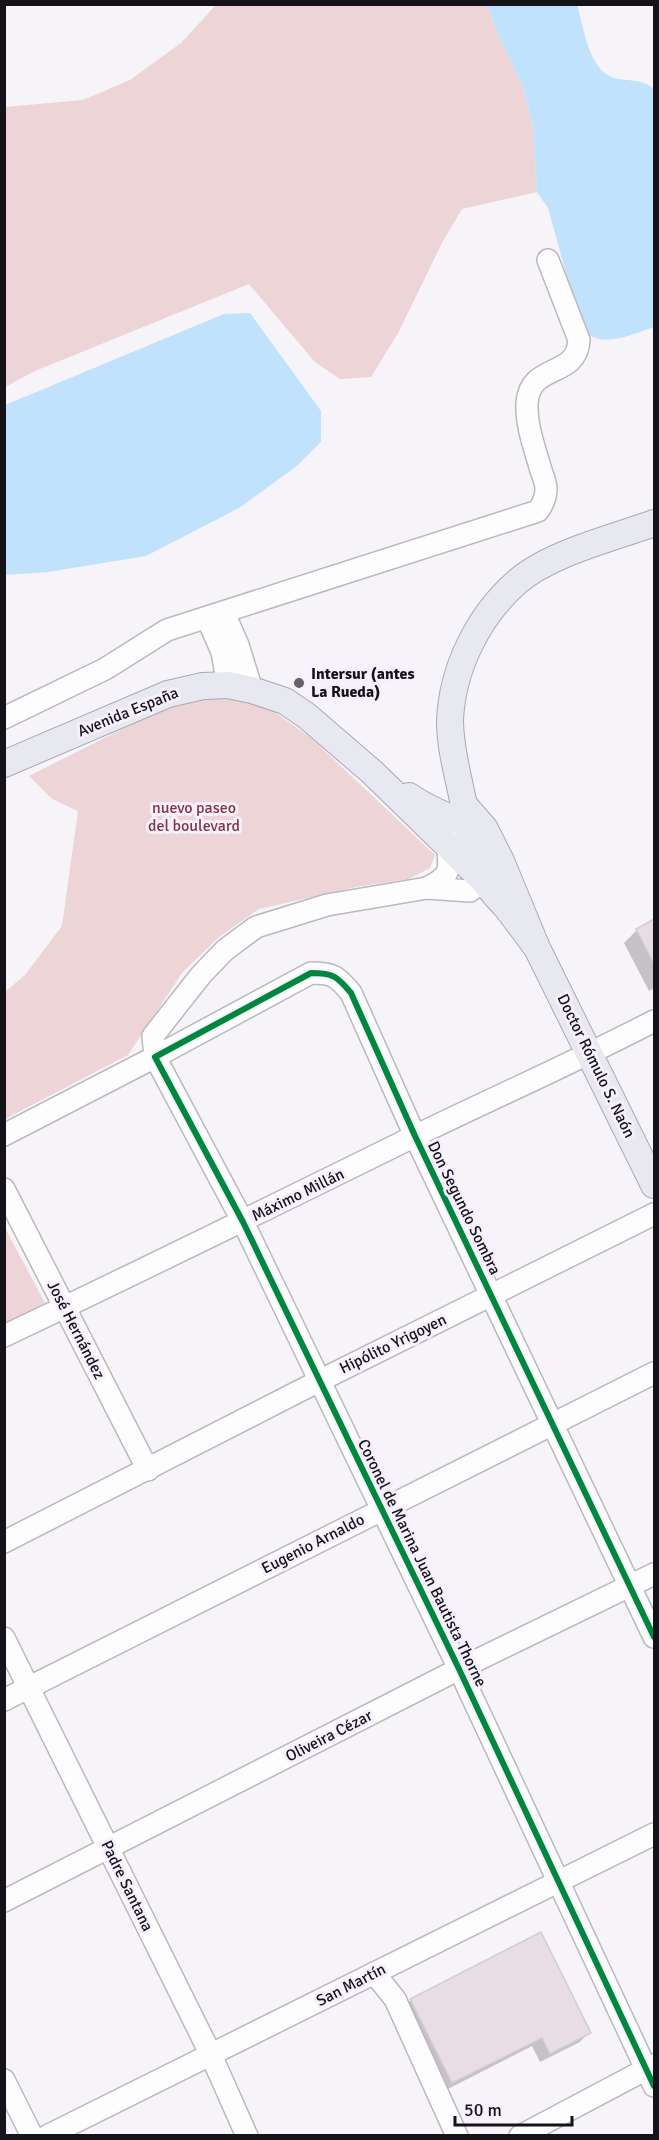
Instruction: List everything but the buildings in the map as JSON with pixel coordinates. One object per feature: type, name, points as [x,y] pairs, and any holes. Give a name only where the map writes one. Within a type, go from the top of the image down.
[{"type":"main road","points":[[463,814],[450,722],[454,689],[474,636],[495,604],[518,581],[540,566],[654,523]]},
{"type":"main road","name":"Avenida España","points":[[4,764],[168,694],[203,686],[240,687],[269,694],[307,716],[372,772],[484,881]]},
{"type":"main road","name":"Avenida España","points":[[372,772],[423,806],[463,814]]},
{"type":"main road","name":"Doctor Rómulo S. Naón","points":[[463,814],[501,861],[537,948],[654,1185]]},
{"type":"main road","name":"Doctor Rómulo S. Naón","points":[[463,814],[484,881],[537,948]]},
{"type":"street","points":[[4,718],[105,669],[167,630],[538,510],[545,500],[546,487],[531,437],[527,410],[529,391],[535,382],[574,359],[578,351],[579,340],[548,260]]},
{"type":"street","points":[[215,615],[238,645],[240,687]]},
{"type":"street","points":[[427,888],[441,881],[447,874],[450,837],[463,814]]},
{"type":"street","points":[[154,1058],[153,1036],[160,1027],[201,975],[225,950],[256,927],[327,905],[427,888],[470,891],[484,881],[501,861]]},
{"type":"street","name":"Don Segundo Sombra","points":[[4,1135],[154,1058],[311,973],[330,973],[341,981],[351,993],[415,1137],[654,1637]]},
{"type":"street","name":"Máximo Millán","points":[[4,1336],[591,1054],[654,1021]]},
{"type":"street","name":"Coronel de Marina Juan Bautista Thorne","points":[[154,1058],[243,1222],[459,1670],[558,1883],[652,2074]]},
{"type":"street","name":"José Hernández","points":[[4,1189],[148,1470]]},
{"type":"street","name":"Hipólito Yrigoyen","points":[[4,1542],[319,1381],[654,1215]]},
{"type":"street","name":"Eugenio Arnaldo","points":[[4,1700],[654,1373]]},
{"type":"street","name":"Oliveira Cézar","points":[[4,1901],[459,1670],[654,1574]]},
{"type":"street","name":"Padre Santana","points":[[4,1638],[211,2055],[247,2136]]},
{"type":"street","name":"San Martín","points":[[47,2136],[654,1834]]},
{"type":"street","points":[[374,1973],[395,1999],[457,2136]]},
{"type":"street","points":[[520,2136],[652,2074]]},
{"type":"street","points":[[4,2080],[32,2136]]},
{"type":"green space","points":[[216,5],[487,5],[496,30],[524,89],[533,127],[537,192],[462,209],[444,239],[398,333],[371,377],[340,379],[315,362],[249,284],[35,371],[5,387],[5,107],[83,100],[130,80],[181,43]]},
{"type":"green space","name":"nuevo paseo del boulevard","points":[[252,696],[310,737],[435,855],[430,868],[408,879],[356,887],[259,909],[219,937],[182,973],[128,1055],[5,1119],[5,992],[25,975],[62,926],[78,811],[52,799],[29,776],[182,699]]},
{"type":"green space","points":[[4,1226],[45,1303],[5,1324],[4,1324]]},
{"type":"water","points":[[487,5],[577,5],[588,47],[598,66],[614,78],[640,82],[654,89],[654,327],[607,340],[590,335],[582,326],[548,208],[537,192],[533,127],[524,89],[496,30]]},
{"type":"water","points":[[250,313],[321,411],[321,442],[297,466],[239,508],[146,556],[48,572],[5,575],[5,405],[224,314]]},
{"type":"cycle path","points":[[654,1637],[415,1136],[351,993],[346,987],[330,975],[311,973],[155,1057],[243,1222],[459,1669],[654,2086]]},
{"type":"place","name":"Intersur (antes La Rueda)","points":[[299,683]]}]
